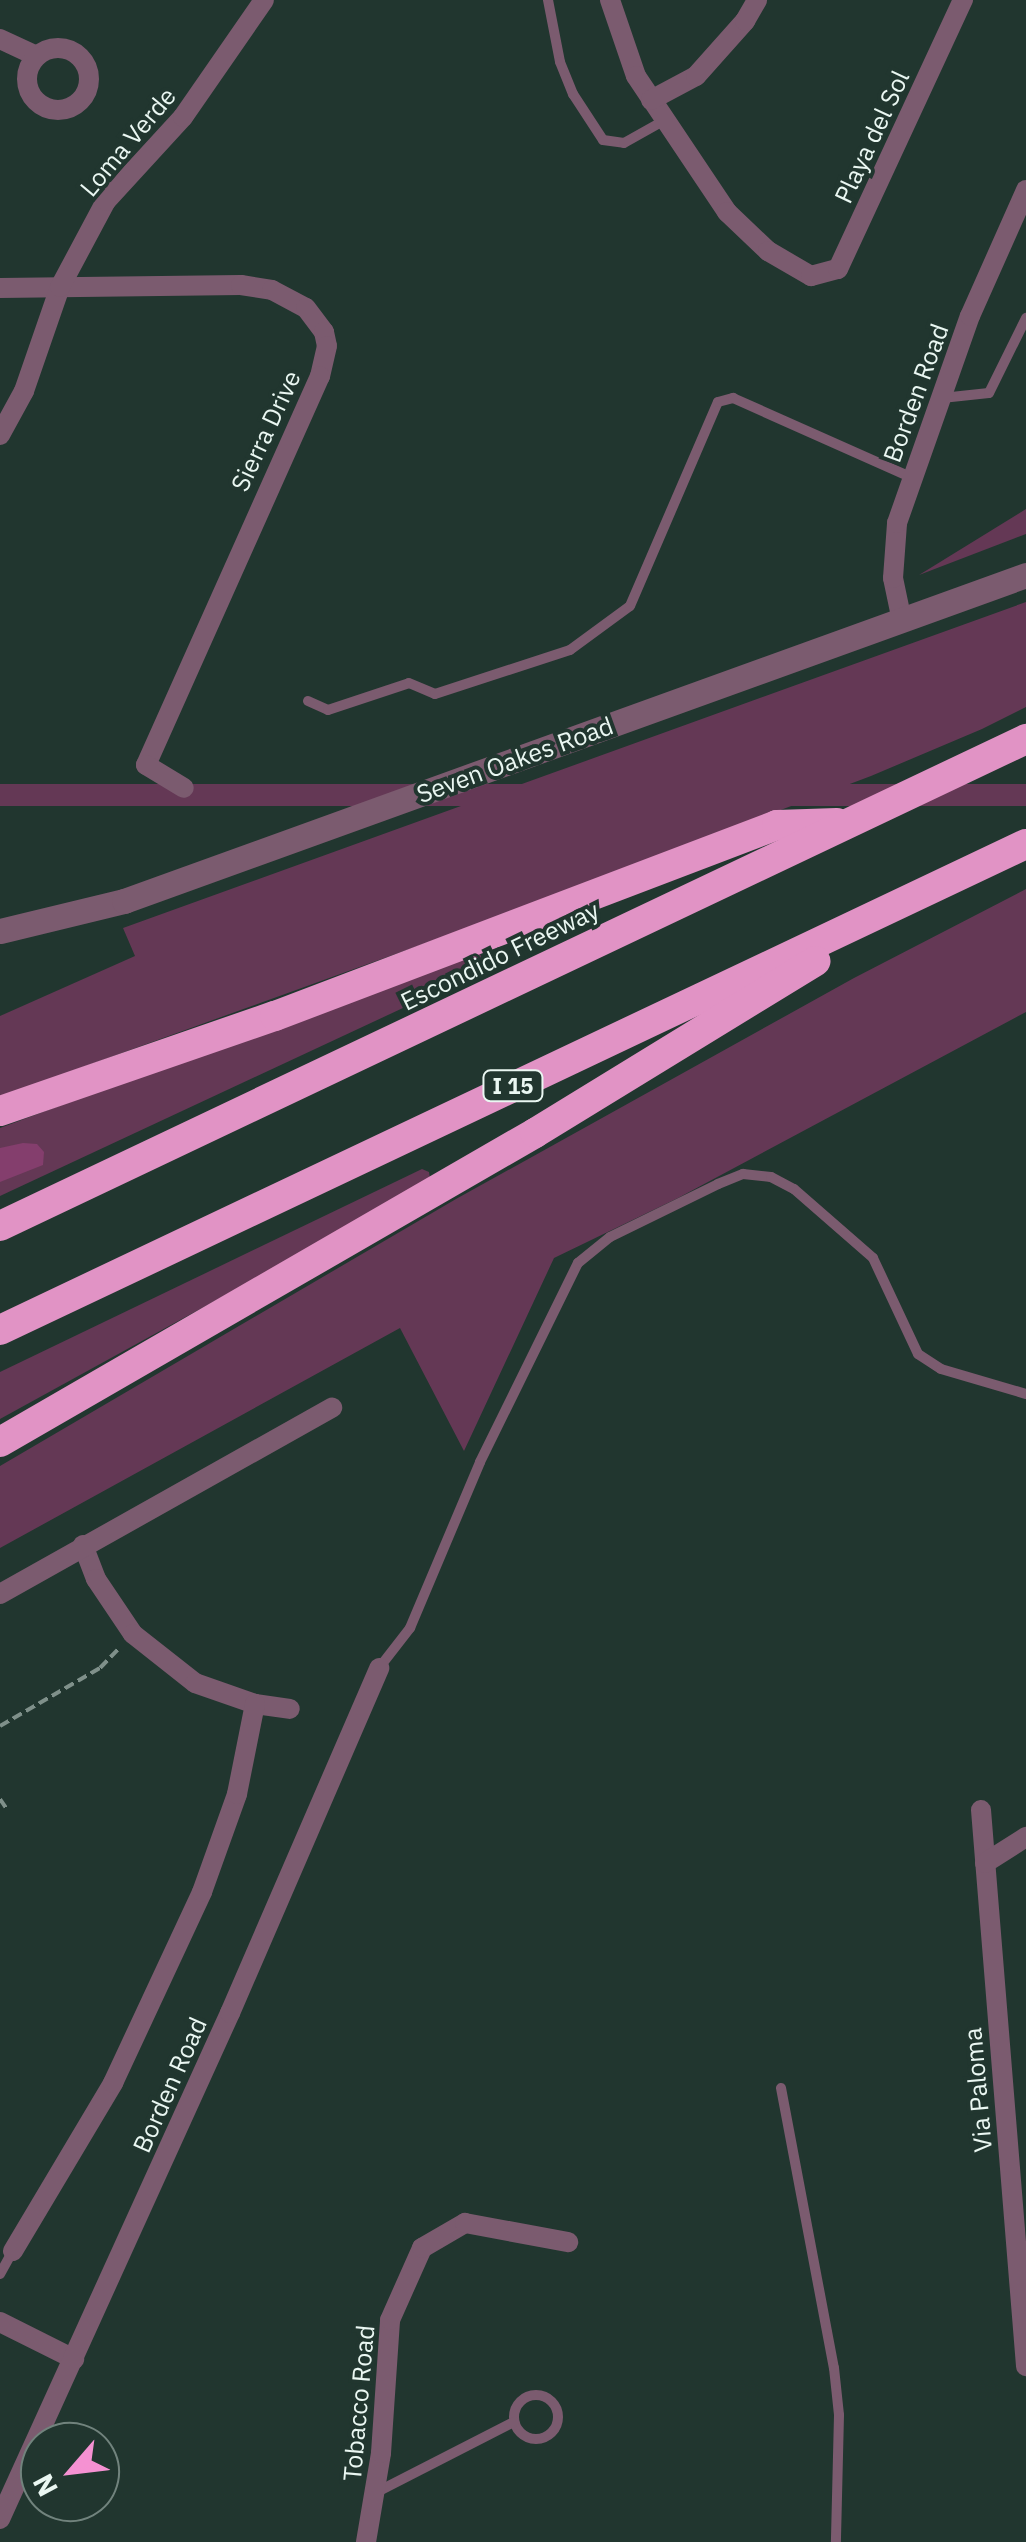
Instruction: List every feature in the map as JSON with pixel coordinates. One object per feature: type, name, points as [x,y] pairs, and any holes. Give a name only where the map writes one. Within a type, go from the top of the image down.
[{"type":"highway","name":"Escondido Freeway","points":[[0,1226],[1026,739]]},
{"type":"highway","points":[[0,1111],[275,1016],[777,825],[850,822]]},
{"type":"highway","name":"I 15","points":[[0,1330],[1026,844]]},
{"type":"highway","points":[[0,1442],[535,1133],[927,890]]},
{"type":"street","name":"Loma Verde","points":[[0,435],[24,392],[60,287],[106,201],[183,117],[264,0]]},
{"type":"street","points":[[610,0],[636,76],[665,120]]},
{"type":"street","points":[[652,100],[696,76],[745,21],[757,0]]},
{"type":"street","name":"Playa del Sol","points":[[665,120],[726,212],[768,250],[811,276],[838,269],[963,0]]},
{"type":"street","points":[[0,39],[36,56]]},
{"type":"street","name":"Borden Road","points":[[902,621],[893,578],[896,523],[970,316],[1026,190]]},
{"type":"street","name":"Sierra Drive","points":[[0,288],[241,285],[272,290],[306,308],[324,332],[327,346],[320,376],[308,394],[146,765],[184,788]]},
{"type":"street","name":"Seven Oakes Road","points":[[0,931],[124,901],[1026,575]]},
{"type":"street","points":[[0,1594],[332,1408]]},
{"type":"street","points":[[83,1546],[96,1579],[133,1634],[195,1683],[256,1704],[290,1709]]},
{"type":"street","name":"Borden Road","points":[[0,2520],[380,1668]]},
{"type":"street","points":[[4,2266],[112,2083],[202,1892],[237,1794],[256,1704]]},
{"type":"street","name":"Via Paloma","points":[[981,1810],[1026,2366]]},
{"type":"street","points":[[985,1862],[1026,1837]]},
{"type":"street","name":"Tobacco Road","points":[[366,2542],[376,2492],[390,2320],[422,2248],[465,2223],[568,2242]]},
{"type":"street","points":[[0,2322],[74,2359]]},
{"type":"lane","points":[[548,0],[560,62],[573,94],[603,140],[624,144],[665,120]]},
{"type":"lane","points":[[941,398],[989,393],[1026,318]]},
{"type":"lane","points":[[308,701],[328,710],[409,683],[435,694],[570,650],[630,606],[718,402],[733,398],[913,478]]},
{"type":"lane","points":[[380,1668],[410,1628],[480,1462],[578,1263],[610,1237],[718,1184],[743,1174],[772,1176],[794,1189],[872,1258],[918,1354],[941,1369],[1026,1394]]},
{"type":"lane","points":[[781,2088],[834,2368],[839,2415],[836,2542]]},
{"type":"lane","points":[[532,2394],[546,2396],[558,2414],[555,2428],[536,2439],[523,2435],[514,2422],[515,2408],[532,2394]]},
{"type":"lane","points":[[376,2492],[514,2422]]},
{"type":"path","points":[[0,1726],[100,1668],[133,1634]]},
{"type":"path","points":[[0,1799],[8,1811]]},
{"type":"shaded area","points":[[1026,509],[1026,534],[919,575]]},
{"type":"shaded area","points":[[1026,602],[1026,707],[982,729],[871,776],[437,939],[0,1097],[0,1016],[135,956],[123,928]]},
{"type":"shaded area","points":[[0,784],[1026,784],[1026,806],[0,806]]},
{"type":"shaded area","points":[[1026,889],[1026,1012],[678,1198],[554,1258],[464,1451],[400,1328],[0,1548],[0,1466],[456,1199],[854,978]]},
{"type":"shaded area","points":[[468,954],[480,954],[485,965],[478,973],[0,1196],[0,1128]]},
{"type":"shaded area","points":[[37,1144],[44,1152],[43,1165],[0,1182],[0,1148]]},
{"type":"shaded area","points":[[422,1169],[429,1172],[430,1179],[422,1187],[0,1419],[0,1372]]}]
